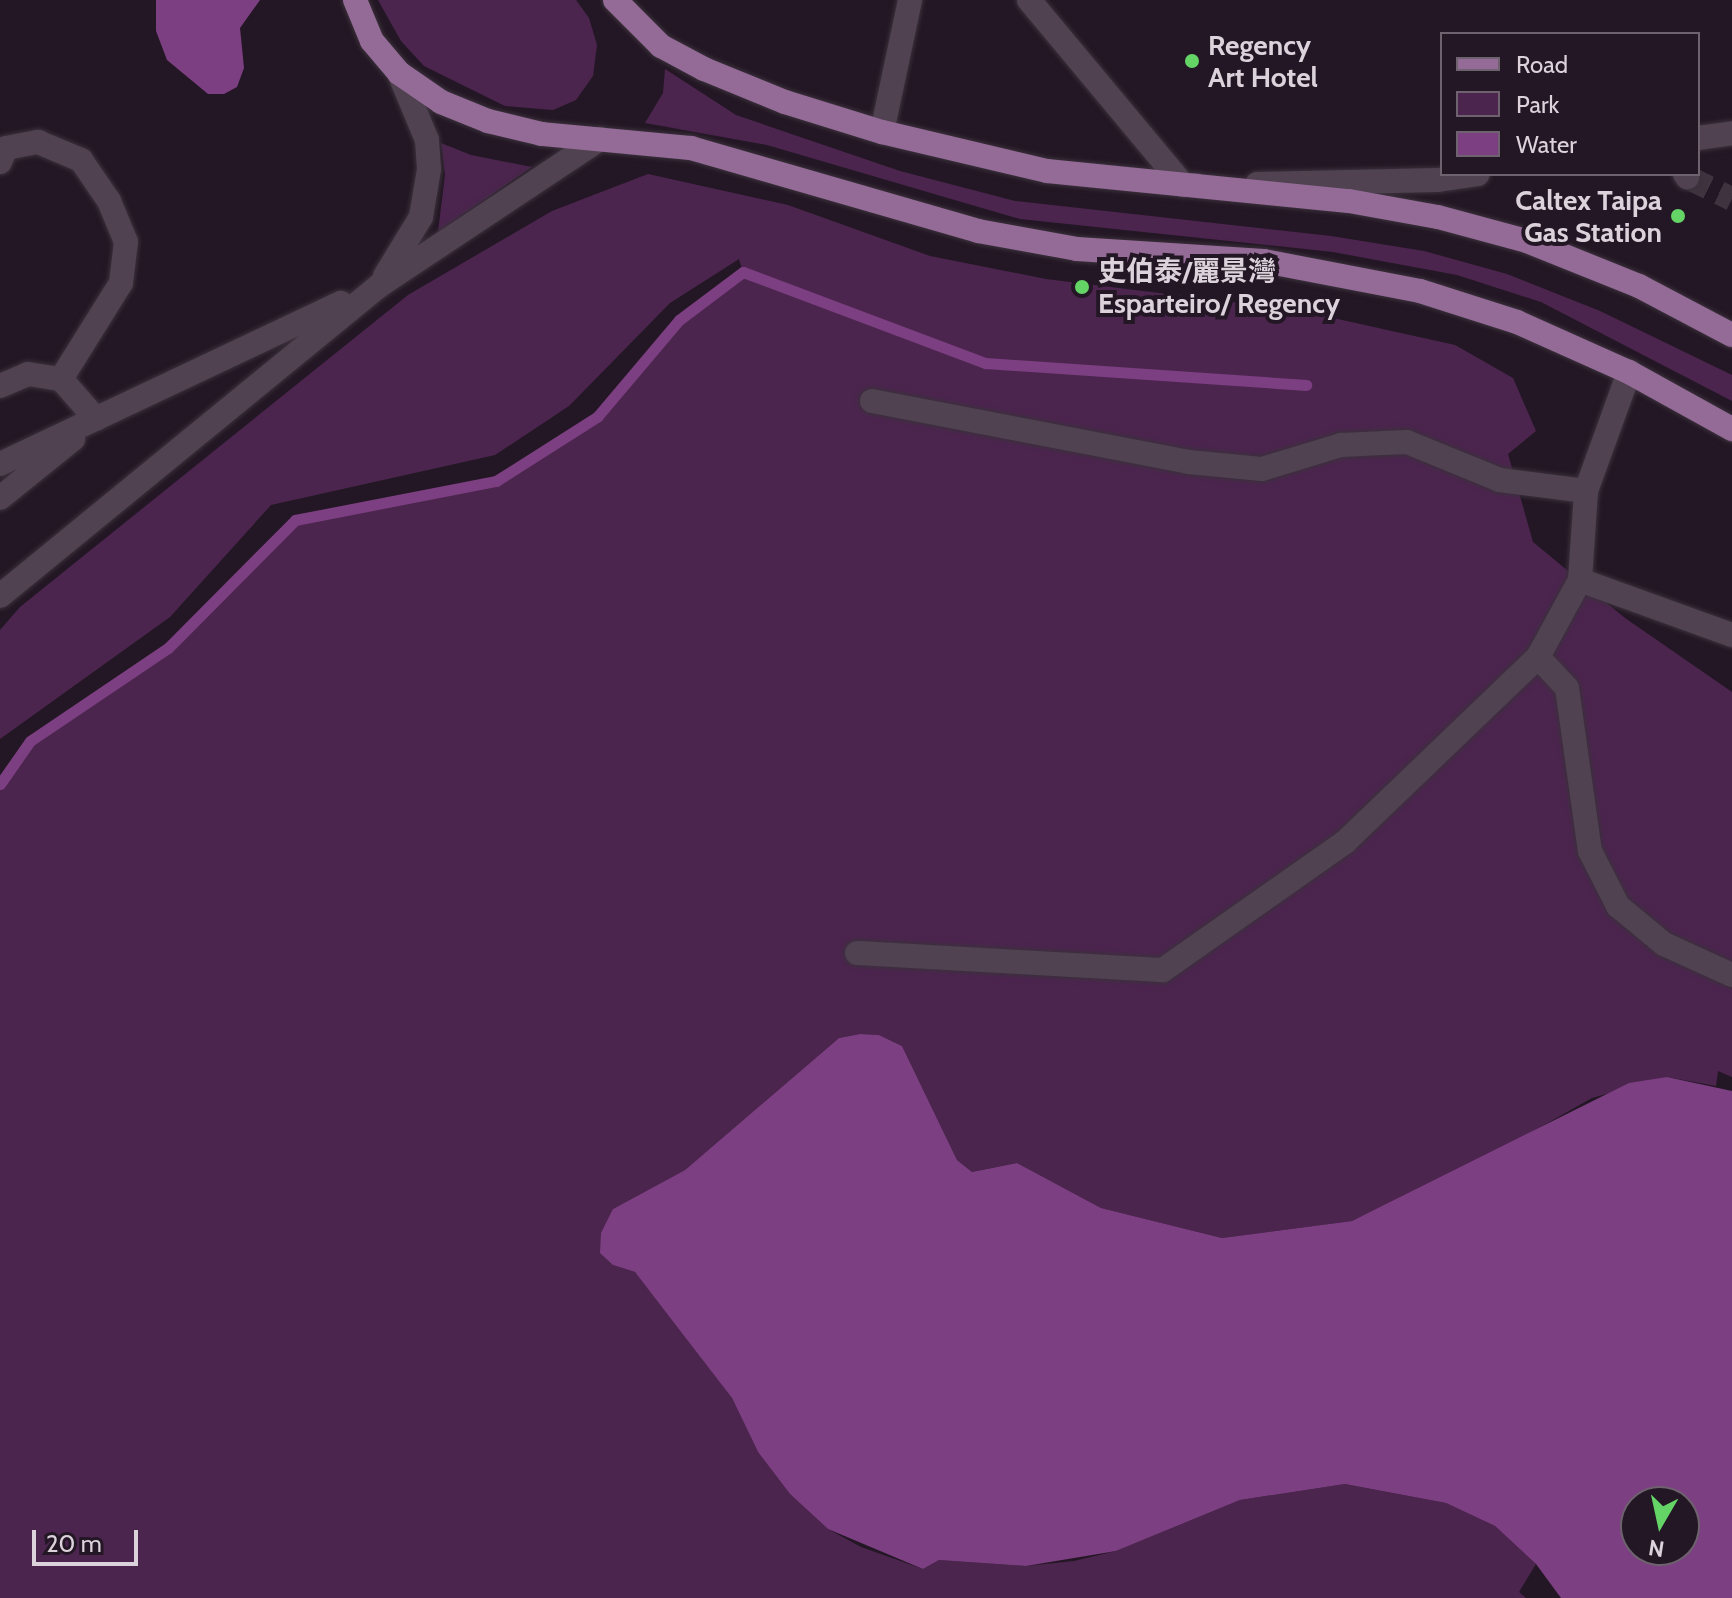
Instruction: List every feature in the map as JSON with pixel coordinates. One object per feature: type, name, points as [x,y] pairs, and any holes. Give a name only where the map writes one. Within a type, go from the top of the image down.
[{"type":"main road","points":[[355,0],[372,41],[399,73],[441,102],[488,121],[542,134],[691,148],[978,231],[1077,249],[1264,261],[1420,291],[1517,322],[1629,372],[1732,429]]},
{"type":"main road","points":[[615,0],[661,46],[704,69],[785,102],[882,132],[1047,171],[1349,201],[1438,217],[1527,241],[1639,286],[1732,335]]},
{"type":"street","points":[[882,132],[910,0]]},
{"type":"street","points":[[1029,0],[1183,185],[1438,180],[1465,176]]},
{"type":"street","points":[[0,464],[380,285],[421,217],[429,169],[427,140],[399,73]]},
{"type":"street","points":[[1700,138],[1732,133]]},
{"type":"street","points":[[0,596],[380,285],[600,139]]},
{"type":"street","points":[[0,162],[6,148],[38,142],[81,160],[109,201],[126,242],[121,283],[61,379]]},
{"type":"street","points":[[857,953],[1163,970],[1345,842],[1538,657],[1580,580],[1586,491],[1629,372]]},
{"type":"street","points":[[0,386],[28,374],[61,379],[96,419]]},
{"type":"street","points":[[872,401],[1189,462],[1262,469],[1341,445],[1407,442],[1500,480],[1586,491]]},
{"type":"street","points":[[0,498],[96,419]]},
{"type":"street","points":[[1580,580],[1732,635]]},
{"type":"street","points":[[1538,657],[1567,688],[1590,851],[1618,906],[1664,944],[1732,975]]},
{"type":"green space","points":[[378,0],[576,0],[589,18],[597,45],[593,76],[576,100],[553,110],[505,106],[424,66],[401,41]]},
{"type":"green space","points":[[665,69],[736,115],[900,171],[1015,201],[1331,236],[1424,251],[1507,274],[1600,311],[1732,375],[1732,401],[1541,302],[1457,275],[1333,252],[1020,219],[767,145],[645,123],[663,93]]},
{"type":"green space","points":[[441,143],[471,155],[532,167],[438,232],[445,175]]},
{"type":"green space","points":[[648,174],[788,205],[930,256],[1046,279],[1297,310],[1455,345],[1513,378],[1536,431],[1508,454],[1533,542],[1625,618],[1732,692],[1732,1077],[1718,1071],[1716,1086],[1667,1077],[1592,1098],[1489,1156],[1352,1221],[1222,1238],[1101,1208],[1017,1163],[972,1172],[957,1160],[902,1046],[879,1035],[860,1034],[839,1038],[685,1170],[613,1209],[613,1265],[635,1272],[697,1350],[732,1398],[758,1452],[790,1494],[828,1529],[861,1547],[923,1569],[939,1560],[1026,1566],[1074,1561],[1116,1551],[1240,1500],[1345,1484],[1446,1503],[1495,1526],[1536,1564],[1519,1592],[1526,1598],[0,1598],[0,784],[22,751],[168,648],[295,520],[496,481],[597,417],[679,320],[743,272],[739,259],[670,303],[569,406],[495,455],[271,505],[170,617],[0,739],[0,630],[20,607],[408,295],[552,211]]},
{"type":"water","points":[[156,0],[260,0],[240,28],[244,68],[237,87],[224,94],[208,94],[167,60],[156,31]]},
{"type":"water","points":[[860,1034],[879,1035],[902,1046],[957,1160],[972,1172],[1017,1163],[1101,1208],[1222,1238],[1352,1221],[1629,1083],[1667,1077],[1732,1091],[1732,1598],[1561,1598],[1536,1564],[1495,1526],[1446,1503],[1345,1484],[1240,1500],[1116,1551],[1026,1566],[939,1560],[923,1569],[828,1529],[790,1494],[758,1452],[732,1398],[635,1272],[613,1265],[600,1253],[601,1233],[613,1209],[685,1170],[839,1038]]},
{"type":"waterway","points":[[0,784],[30,741],[168,648],[295,520],[496,481],[597,417],[679,320],[743,272],[985,363],[1306,385]]},
{"type":"tunnel","points":[[1687,177],[1732,199]]},
{"type":"place","name":"Regency Art Hotel","points":[[1192,61]]},
{"type":"place","name":"Caltex Taipa Gas Station","points":[[1678,216]]},
{"type":"place","name":"史伯泰/麗景灣 Esparteiro/ Regency","points":[[1082,287]]}]
